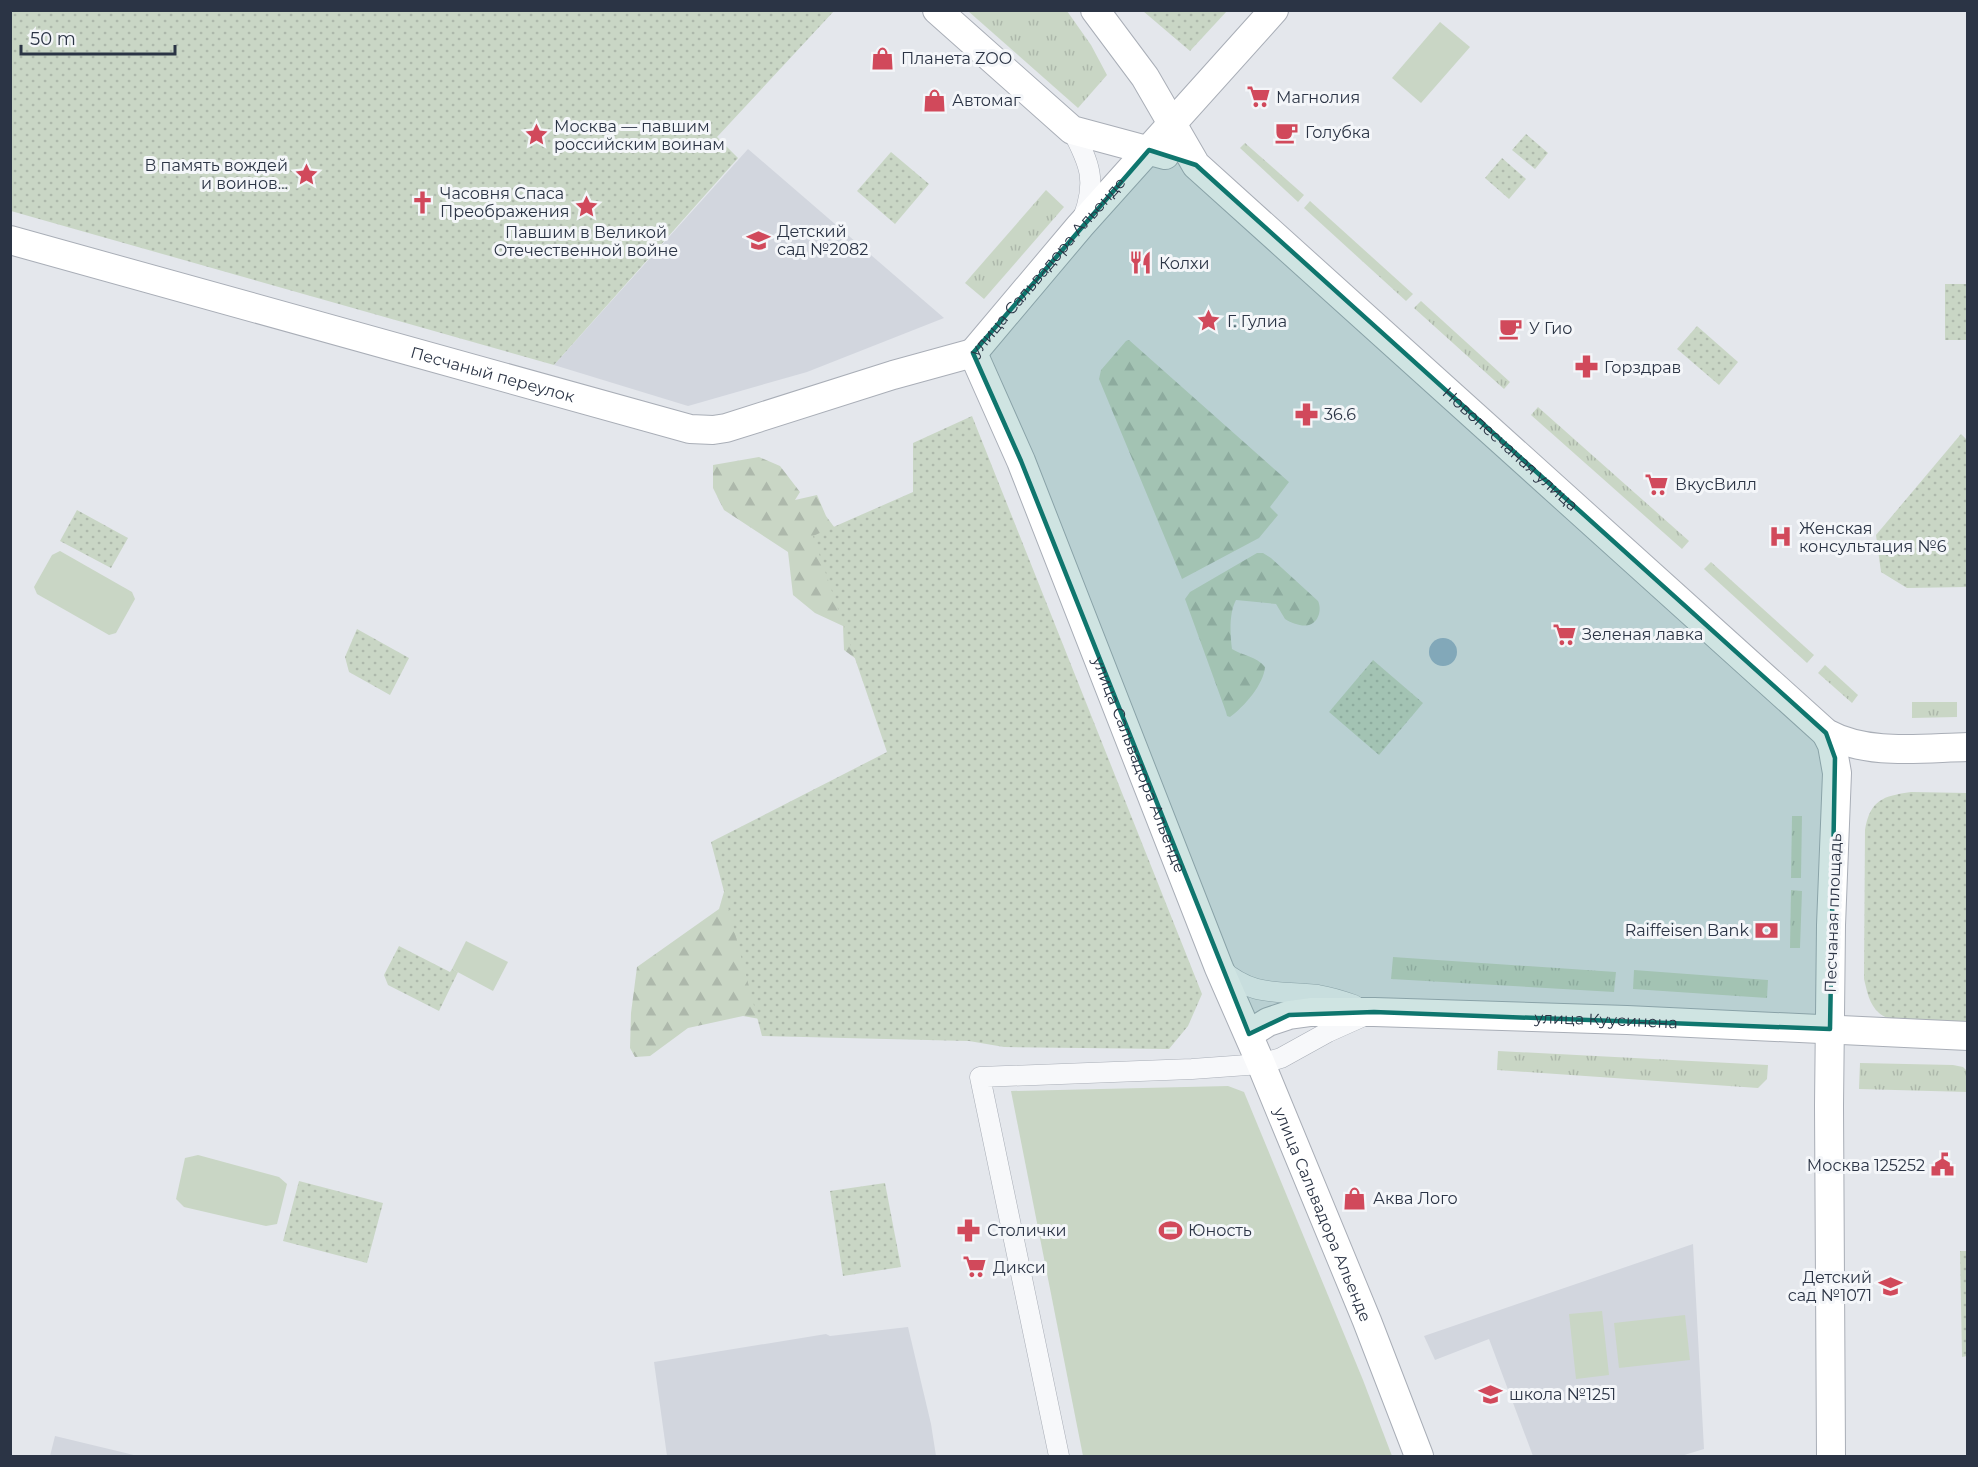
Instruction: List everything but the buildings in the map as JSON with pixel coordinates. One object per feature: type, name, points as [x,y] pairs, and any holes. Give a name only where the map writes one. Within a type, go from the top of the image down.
[{"type":"street","points":[[937,10],[1072,130],[1086,157],[1092,186],[1080,226]]},
{"type":"street","name":"Новопесчаная улица","points":[[1095,10],[1145,77],[1196,165],[1826,733]]},
{"type":"street","name":"улица Сальвадора Альенде","points":[[1274,10],[1080,226],[974,353],[1021,461],[1219,968],[1249,1034],[1367,1321],[1419,1456]]},
{"type":"street","name":"Новопесчаная улица","points":[[1072,130],[1196,165]]},
{"type":"street","name":"Песчаный переулок","points":[[10,240],[690,429],[726,428],[893,375],[974,353]]},
{"type":"street","points":[[1826,733],[1838,740],[1859,746],[1968,747]]},
{"type":"street","name":"Песчаная площадь","points":[[1826,733],[1832,745],[1837,773],[1830,925],[1830,1029]]},
{"type":"street","points":[[1836,796],[1847,779],[1860,766],[1881,754],[1908,748]]},
{"type":"street","points":[[1219,968],[1239,983],[1257,990],[1319,996],[1374,1012]]},
{"type":"street","name":"улица Куусинена","points":[[1249,1034],[1268,1022],[1289,1015],[1311,1012],[1374,1012],[1627,1020],[1968,1036]]},
{"type":"street","points":[[1059,1456],[980,1077],[1261,1064],[1281,1058],[1328,1032],[1374,1012]]},
{"type":"street","points":[[1830,1029],[1831,1456]]},
{"type":"highlighted area","points":[[1149,150],[1196,165],[1826,733],[1835,758],[1830,1029],[1374,1012],[1289,1015],[1249,1034],[1021,461],[973,353]]},
{"type":"shaded area","name":"Детский сад №2082","points":[[748,149],[944,318],[807,372],[688,406],[554,365]]},
{"type":"shaded area","points":[[1693,1244],[1704,1449],[1681,1456],[1533,1456],[1489,1339],[1435,1360],[1424,1336]]},
{"type":"shaded area","points":[[908,1327],[931,1424],[936,1456],[667,1456],[654,1362],[826,1334],[830,1336]]},
{"type":"shaded area","points":[[55,1436],[138,1456],[50,1456]]},
{"type":"green space","points":[[10,11],[834,11],[717,137],[738,158],[554,365],[11,211]]},
{"type":"green space","points":[[968,11],[1067,11],[1091,45],[1107,75],[1078,108]]},
{"type":"green space","points":[[1143,11],[1227,11],[1190,51]]},
{"type":"green space","points":[[1440,22],[1470,47],[1421,103],[1392,78]]},
{"type":"green space","points":[[1526,134],[1548,153],[1535,169],[1512,150]]},
{"type":"green space","points":[[1245,143],[1304,195],[1298,202],[1240,148]]},
{"type":"green space","points":[[891,152],[929,184],[895,224],[857,191]]},
{"type":"green space","points":[[1502,158],[1526,179],[1509,199],[1485,178]]},
{"type":"green space","points":[[1046,190],[1064,207],[984,299],[965,283]]},
{"type":"green space","points":[[1310,201],[1413,294],[1406,301],[1304,208]]},
{"type":"green space","points":[[1945,284],[1967,284],[1967,340],[1945,340]]},
{"type":"green space","points":[[1421,301],[1510,382],[1504,389],[1414,308]]},
{"type":"green space","points":[[1697,326],[1738,362],[1719,385],[1677,349]]},
{"type":"green space","points":[[1129,340],[1289,482],[1270,507],[1278,515],[1259,538],[1182,579],[1099,379],[1101,370]]},
{"type":"green space","points":[[1538,407],[1689,541],[1682,549],[1531,415]]},
{"type":"green space","points":[[972,416],[1202,994],[1188,1026],[1169,1049],[1004,1047],[969,1041],[762,1036],[711,842],[887,752],[813,536],[913,492],[913,443]]},
{"type":"green space","points":[[1961,434],[1968,441],[1967,587],[1907,588],[1881,572],[1876,535]]},
{"type":"green space","points":[[759,457],[780,466],[800,492],[795,500],[817,495],[826,516],[860,562],[871,670],[844,650],[843,626],[815,613],[793,595],[788,552],[724,510],[713,488],[713,465]]},
{"type":"green space","points":[[77,510],[128,538],[111,568],[60,541]]},
{"type":"green space","points":[[60,551],[132,592],[135,599],[116,633],[109,635],[37,594],[34,587],[52,555]]},
{"type":"green space","points":[[1257,553],[1263,553],[1271,558],[1318,601],[1320,611],[1312,623],[1300,625],[1285,619],[1276,604],[1236,600],[1231,617],[1232,649],[1258,661],[1265,667],[1261,681],[1252,695],[1230,717],[1227,716],[1185,599],[1190,592]]},
{"type":"green space","points":[[1711,562],[1814,655],[1807,663],[1704,569]]},
{"type":"green space","points":[[357,629],[409,658],[390,695],[349,672],[345,657]]},
{"type":"green space","points":[[1373,660],[1423,703],[1379,755],[1329,712]]},
{"type":"green space","points":[[1825,665],[1858,695],[1852,703],[1818,673]]},
{"type":"green space","points":[[1912,702],[1957,702],[1957,717],[1912,718]]},
{"type":"green space","points":[[1911,792],[1967,793],[1967,1028],[1909,1023],[1887,1018],[1873,1006],[1864,979],[1865,830],[1867,820],[1879,801],[1893,795]]},
{"type":"green space","points":[[1792,816],[1802,816],[1801,878],[1791,878]]},
{"type":"green space","points":[[740,837],[788,1024],[743,1016],[688,1028],[650,1056],[635,1057],[630,1048],[631,1013],[637,967],[719,909]]},
{"type":"green space","points":[[1791,890],[1802,891],[1800,948],[1790,948]]},
{"type":"green space","points":[[466,941],[508,962],[493,991],[452,969]]},
{"type":"green space","points":[[399,946],[450,972],[452,969],[458,972],[439,1011],[388,985],[384,975]]},
{"type":"green space","points":[[1393,957],[1616,972],[1614,992],[1391,979]]},
{"type":"green space","points":[[1634,970],[1768,980],[1767,998],[1633,989]]},
{"type":"green space","points":[[1498,1051],[1768,1065],[1767,1079],[1758,1088],[1497,1070]]},
{"type":"green space","points":[[1860,1063],[1963,1067],[1967,1071],[1967,1092],[1859,1089]]},
{"type":"green space","name":"Юность","points":[[1228,1086],[1244,1092],[1392,1456],[1083,1456],[1011,1091]]},
{"type":"green space","points":[[198,1155],[279,1177],[287,1184],[277,1224],[266,1226],[184,1207],[176,1199],[185,1158]]},
{"type":"green space","points":[[299,1181],[383,1203],[367,1263],[283,1241]]},
{"type":"green space","points":[[885,1183],[901,1267],[843,1276],[830,1191]]},
{"type":"green space","points":[[1960,1251],[1967,1251],[1967,1356],[1962,1357]]},
{"type":"green space","points":[[1602,1311],[1609,1375],[1576,1379],[1569,1314]]},
{"type":"green space","points":[[1685,1315],[1690,1360],[1619,1368],[1614,1323]]},
{"type":"water","points":[[1443,638],[1453,642],[1457,652],[1453,662],[1443,666],[1433,662],[1429,652],[1433,642]]},
{"type":"place","name":"Планета ZOO","points":[[883,58]]},
{"type":"place","name":"Магнолия","points":[[1258,97]]},
{"type":"place","name":"Автомаг","points":[[934,100]]},
{"type":"place","name":"Голубка","points":[[1287,132]]},
{"type":"place","name":"Москва — павшим российским воинам","points":[[536,135]]},
{"type":"place","name":"В память вождей и воинов...","points":[[306,174]]},
{"type":"place","name":"Часовня Спаса Преображения","points":[[422,202]]},
{"type":"place","name":"Павшим в Великой Отечественной войне","points":[[586,207]]},
{"type":"place","name":"Детский сад №2082","points":[[759,240]]},
{"type":"place","name":"Колхи","points":[[1141,263]]},
{"type":"place","name":"Г. Гулиа","points":[[1209,321]]},
{"type":"place","name":"У Гио","points":[[1511,328]]},
{"type":"place","name":"Горздрав","points":[[1586,367]]},
{"type":"place","name":"36.6","points":[[1306,414]]},
{"type":"place","name":"ВкусВилл","points":[[1657,484]]},
{"type":"place","name":"Женская консультация №6","points":[[1781,537]]},
{"type":"place","name":"Зеленая лавка","points":[[1564,634]]},
{"type":"place","name":"Raiffeisen Bank","points":[[1767,930]]},
{"type":"place","name":"Москва 125252","points":[[1943,1165]]},
{"type":"place","name":"Аква Лого","points":[[1355,1198]]},
{"type":"place","name":"Столички","points":[[969,1230]]},
{"type":"place","name":"Юность","points":[[1170,1230]]},
{"type":"place","name":"Дикси","points":[[975,1267]]},
{"type":"place","name":"Детский сад №1071","points":[[1890,1286]]},
{"type":"place","name":"школа №1251","points":[[1491,1394]]}]
